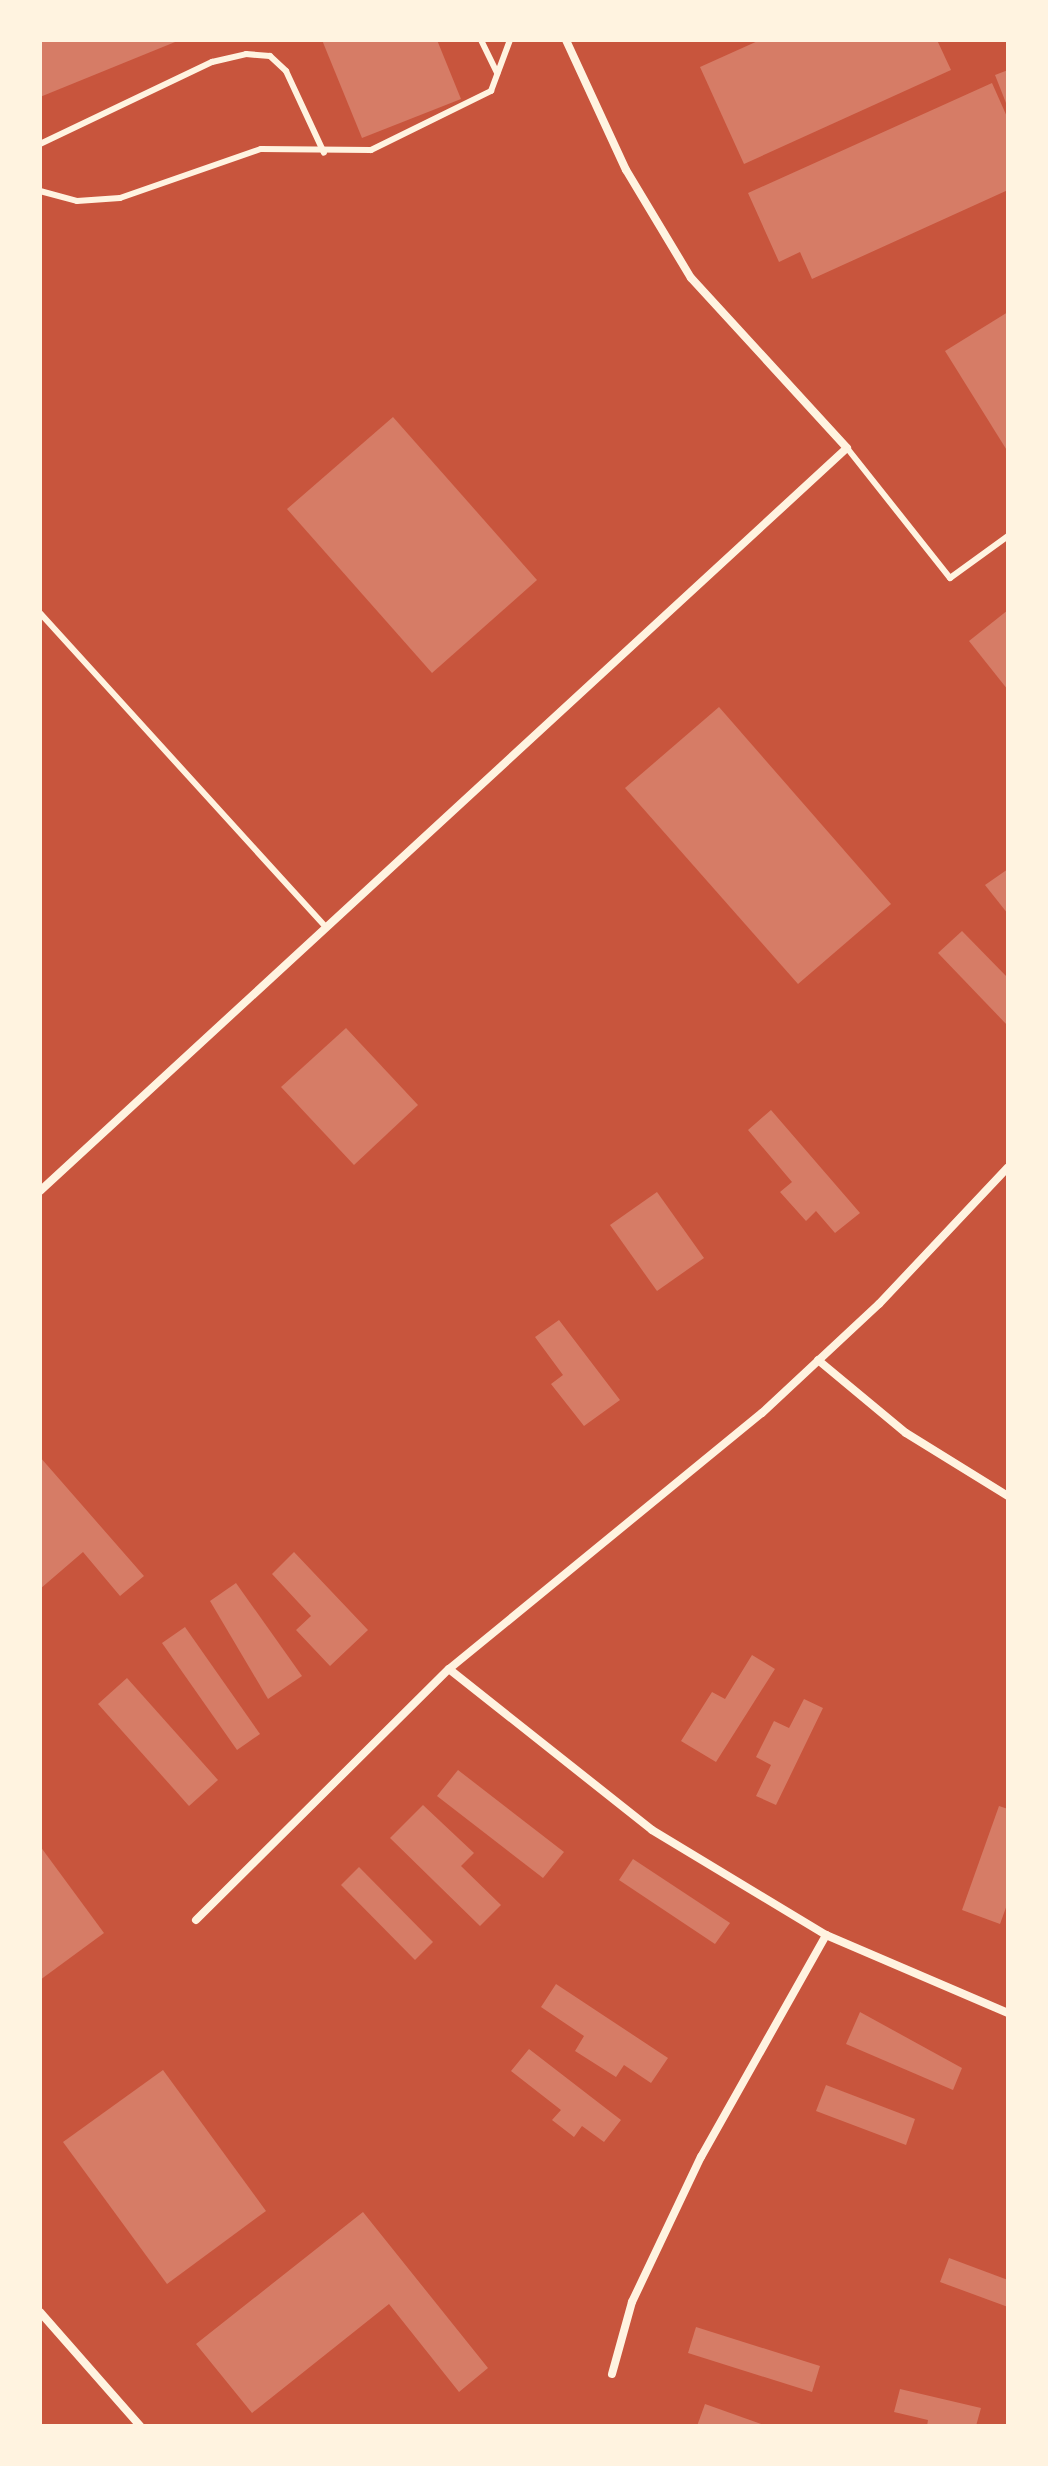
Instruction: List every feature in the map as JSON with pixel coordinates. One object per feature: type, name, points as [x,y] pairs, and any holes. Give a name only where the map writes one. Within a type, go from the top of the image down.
[{"type":"street","points":[[40,1191],[847,448],[691,278],[626,170],[566,40]]},
{"type":"street","points":[[196,1920],[449,1669],[818,1360],[1008,1167]]},
{"type":"street","points":[[818,1360],[906,1433],[1008,1496]]},
{"type":"street","points":[[449,1669],[652,1830],[826,1935],[1008,2013]]},
{"type":"street","points":[[612,2374],[632,2302],[701,2157],[826,1935]]},
{"type":"street","points":[[40,2312],[140,2426]]},
{"type":"lane","points":[[481,40],[498,74]]},
{"type":"lane","points":[[40,191],[77,201],[120,198],[261,149],[324,153],[371,150],[470,104],[491,91],[510,40]]},
{"type":"lane","points":[[40,144],[212,62],[246,54],[270,56],[286,71],[324,153]]},
{"type":"lane","points":[[847,448],[950,578],[1008,536]]},
{"type":"lane","points":[[40,613],[326,927]]},
{"type":"building","points":[[40,40],[180,40],[40,97]]},
{"type":"building","points":[[322,40],[437,40],[461,99],[362,138]]},
{"type":"building","points":[[760,40],[937,40],[951,70],[744,164],[700,67]]},
{"type":"building","points":[[1008,70],[1008,108],[995,75]]},
{"type":"building","points":[[992,83],[1008,119],[1008,190],[812,279],[800,252],[779,262],[748,193]]},
{"type":"building","points":[[1008,312],[1008,452],[945,351]]},
{"type":"building","points":[[393,417],[537,580],[432,673],[287,509]]},
{"type":"building","points":[[1008,610],[1008,690],[969,641]]},
{"type":"building","points":[[719,707],[891,904],[798,984],[625,788]]},
{"type":"building","points":[[1008,869],[1008,914],[985,885]]},
{"type":"building","points":[[962,931],[1008,978],[1008,1026],[938,953]]},
{"type":"building","points":[[346,1028],[418,1105],[354,1165],[281,1087]]},
{"type":"building","points":[[771,1110],[860,1213],[835,1233],[816,1211],[806,1221],[780,1192],[792,1182],[748,1130]]},
{"type":"building","points":[[657,1192],[704,1258],[657,1291],[610,1225]]},
{"type":"building","points":[[559,1320],[620,1400],[584,1426],[551,1384],[563,1375],[535,1337]]},
{"type":"building","points":[[40,1457],[144,1576],[120,1596],[83,1552],[40,1589]]},
{"type":"building","points":[[294,1552],[368,1630],[330,1666],[296,1630],[311,1616],[272,1574]]},
{"type":"building","points":[[236,1583],[302,1676],[268,1699],[210,1601]]},
{"type":"building","points":[[185,1627],[260,1734],[237,1750],[162,1643]]},
{"type":"building","points":[[752,1655],[775,1669],[716,1762],[681,1741],[712,1692],[725,1699]]},
{"type":"building","points":[[127,1678],[218,1780],[189,1806],[98,1704]]},
{"type":"building","points":[[804,1699],[823,1708],[776,1805],[756,1796],[771,1765],[756,1757],[774,1721],[789,1728]]},
{"type":"building","points":[[458,1770],[564,1852],[543,1878],[437,1796]]},
{"type":"building","points":[[423,1805],[474,1853],[461,1866],[501,1905],[480,1926],[390,1838]]},
{"type":"building","points":[[999,1806],[1008,1809],[1008,1902],[1000,1924],[962,1910]]},
{"type":"building","points":[[40,1846],[104,1933],[40,1980]]},
{"type":"building","points":[[633,1859],[730,1923],[715,1944],[619,1880]]},
{"type":"building","points":[[359,1867],[433,1942],[415,1960],[341,1885]]},
{"type":"building","points":[[556,1984],[668,2058],[651,2083],[624,2065],[616,2077],[575,2051],[584,2036],[541,2007]]},
{"type":"building","points":[[860,2012],[962,2068],[953,2090],[846,2044]]},
{"type":"building","points":[[529,2049],[621,2120],[604,2142],[582,2126],[574,2137],[552,2120],[561,2110],[511,2071]]},
{"type":"building","points":[[163,2070],[266,2211],[167,2284],[63,2142]]},
{"type":"building","points":[[826,2085],[915,2119],[906,2145],[816,2111]]},
{"type":"building","points":[[363,2212],[488,2368],[459,2392],[389,2304],[252,2413],[196,2344]]},
{"type":"building","points":[[949,2258],[1008,2280],[1008,2307],[940,2282]]},
{"type":"building","points":[[696,2327],[820,2366],[812,2392],[688,2353]]},
{"type":"building","points":[[900,2389],[981,2408],[976,2426],[927,2426],[928,2420],[894,2412]]},
{"type":"building","points":[[705,2404],[767,2426],[697,2426]]}]
